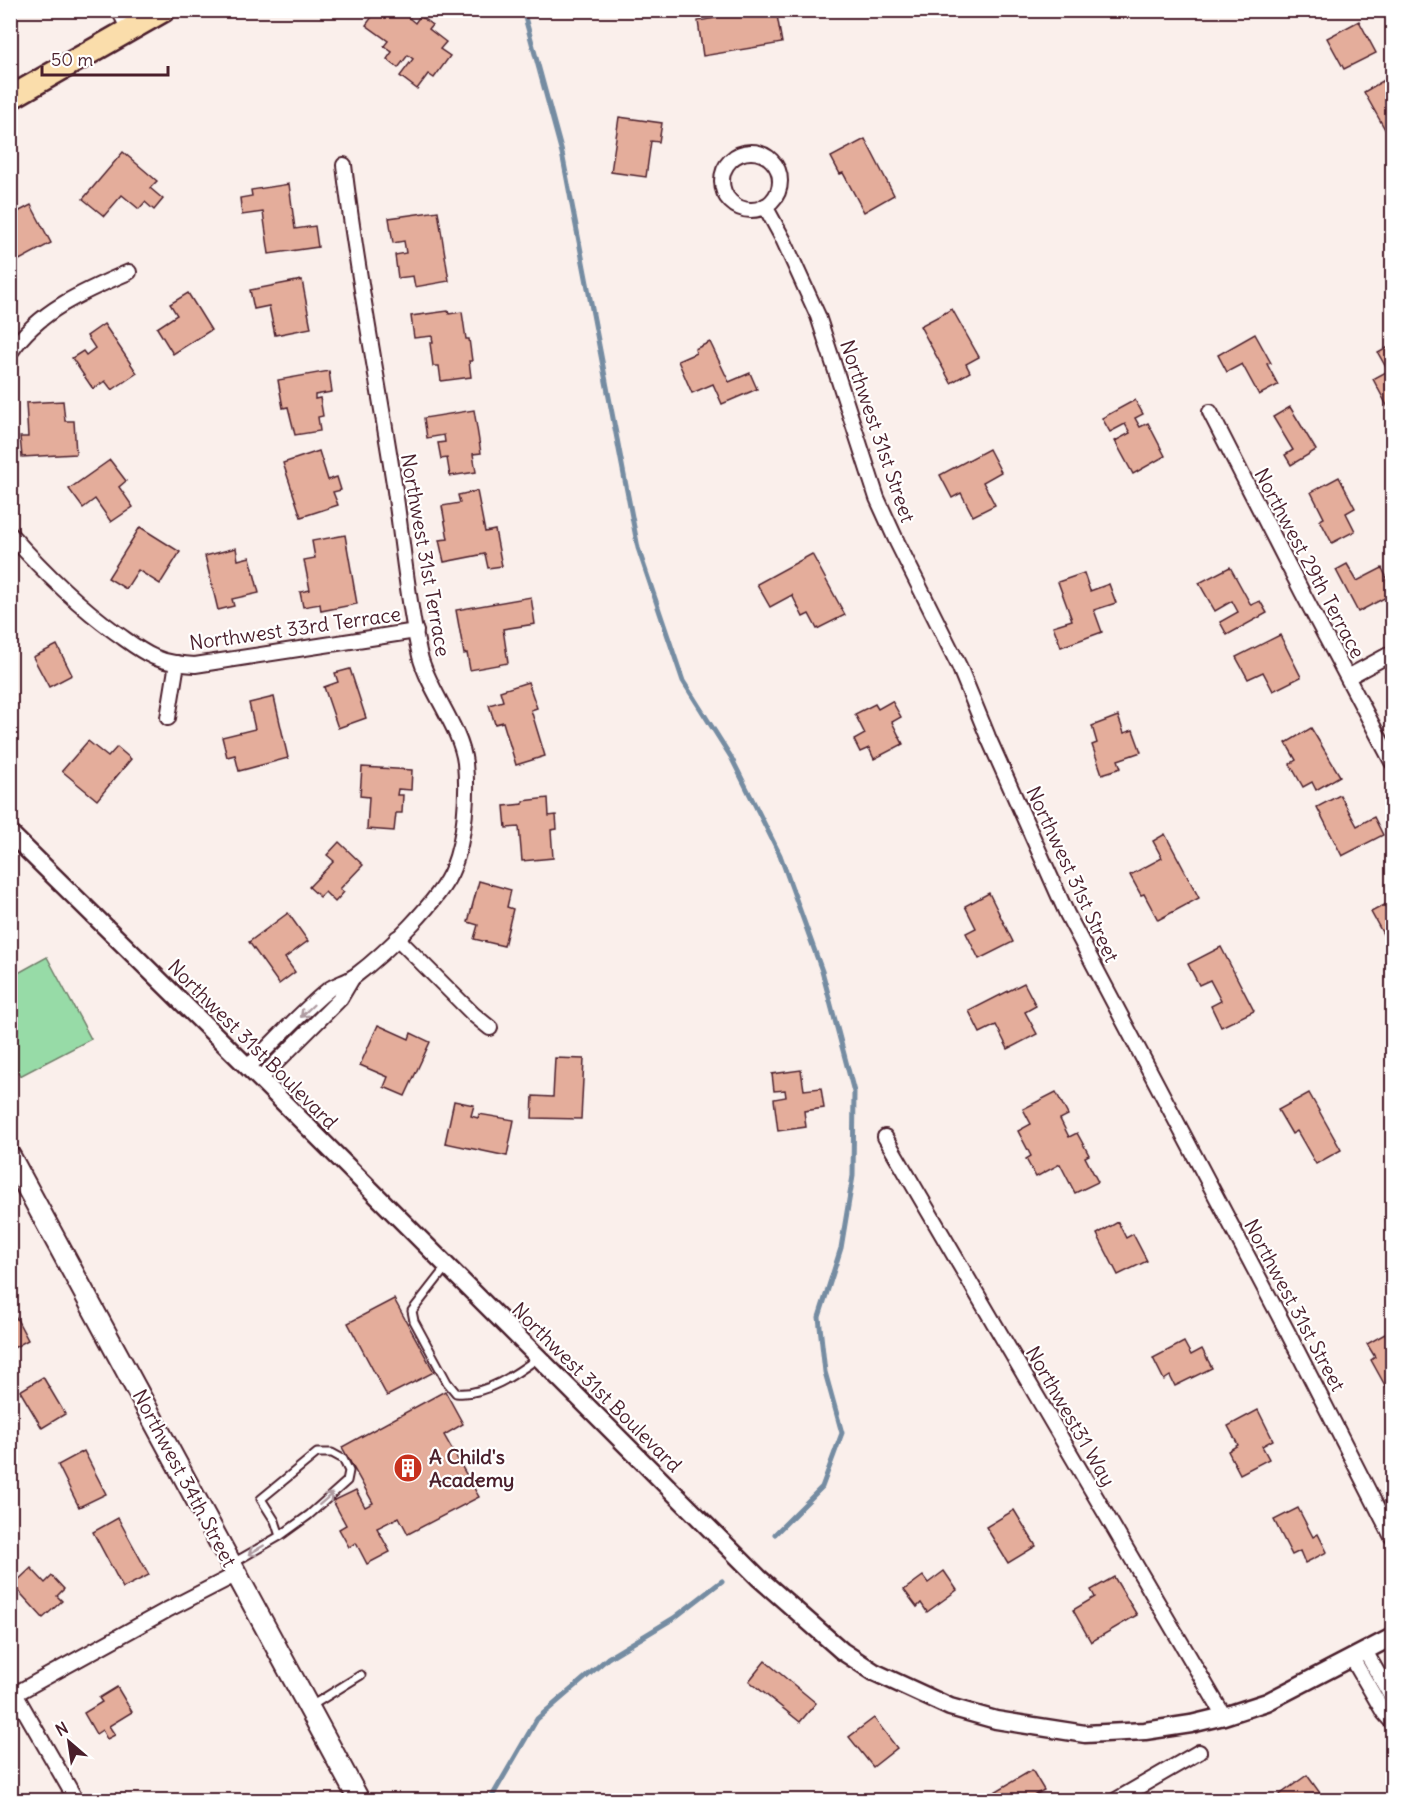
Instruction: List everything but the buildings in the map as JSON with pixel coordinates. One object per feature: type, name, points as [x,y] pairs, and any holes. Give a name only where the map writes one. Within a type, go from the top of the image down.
[{"type":"main road","points":[[10,98],[124,20],[164,10]]},
{"type":"main road","name":"Northwest 34th Street","points":[[10,1156],[359,1800]]},
{"type":"street","points":[[741,154],[760,154],[769,158],[779,174],[778,192],[765,206],[756,210],[747,210],[730,201],[725,193],[722,184],[727,166],[741,154]]},
{"type":"street","name":"Northwest 31st Terrace","points":[[248,1067],[330,989],[353,977],[397,938],[429,905],[453,869],[466,807],[465,760],[421,658],[354,249],[344,165]]},
{"type":"street","name":"Northwest 31st Street","points":[[765,206],[783,238],[818,316],[877,498],[959,666],[987,737],[1067,914],[1282,1321],[1392,1537]]},
{"type":"street","points":[[10,353],[34,326],[57,307],[80,293],[129,272]]},
{"type":"street","name":"Northwest 29th Terrace","points":[[1210,412],[1392,762]]},
{"type":"street","name":"Northwest 33rd Terrace","points":[[10,534],[68,594],[136,648],[155,658],[195,665],[416,631]]},
{"type":"street","points":[[1348,677],[1392,653]]},
{"type":"street","points":[[168,718],[177,663]]},
{"type":"street","name":"Northwest 31st Boulevard","points":[[10,833],[248,1067],[759,1578],[842,1651],[874,1672],[950,1707],[996,1720],[1085,1734],[1145,1731],[1191,1724],[1267,1702],[1392,1637]]},
{"type":"street","points":[[397,938],[490,1028]]},
{"type":"street","name":"Northwest 31st Terrace","points":[[260,1079],[340,999],[353,977]]},
{"type":"street","name":"Northwest31 Way","points":[[885,1137],[1224,1716]]},
{"type":"street","points":[[76,1800],[13,1690],[167,1610],[234,1569]]},
{"type":"street","points":[[1359,1654],[1392,1698]]},
{"type":"street","points":[[1359,1654],[1384,1713],[1392,1722]]},
{"type":"street","points":[[1116,1800],[1199,1752]]},
{"type":"lane","points":[[447,1266],[412,1311],[414,1321],[441,1372],[456,1393],[465,1394],[511,1377],[538,1358]]},
{"type":"lane","points":[[234,1569],[280,1536],[309,1515],[347,1481],[349,1471],[343,1459],[332,1453],[317,1453],[261,1499],[275,1521],[280,1536]]},
{"type":"lane","points":[[309,1707],[361,1676]]},
{"type":"green space","points":[[47,957],[91,1039],[20,1076],[11,1057],[11,977]]},
{"type":"waterway","points":[[523,10],[562,153],[638,548],[683,681],[731,757],[780,855],[822,971],[854,1092],[853,1176],[841,1248],[819,1317],[825,1372],[842,1433],[822,1487],[775,1534]]},
{"type":"waterway","points":[[490,1800],[537,1719],[608,1658],[674,1618],[722,1581]]},
{"type":"place","name":"A Child's Academy","points":[[408,1468]]}]
